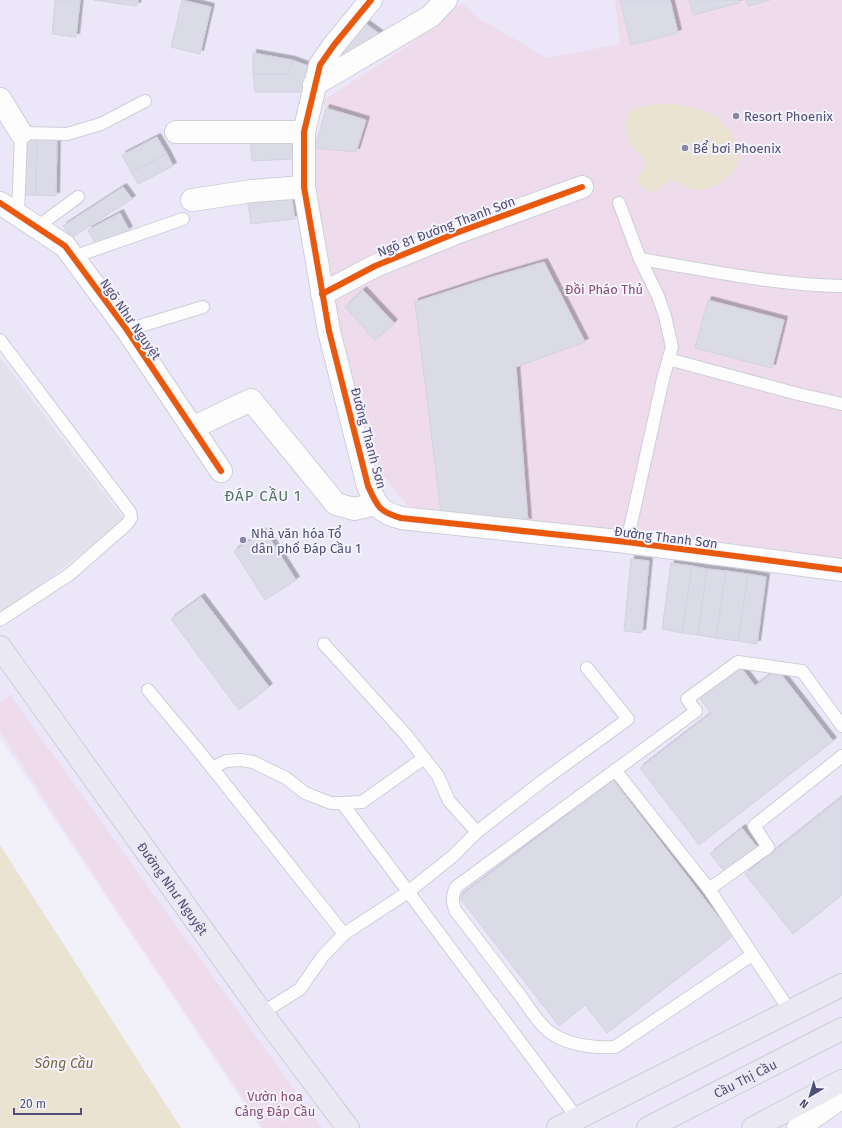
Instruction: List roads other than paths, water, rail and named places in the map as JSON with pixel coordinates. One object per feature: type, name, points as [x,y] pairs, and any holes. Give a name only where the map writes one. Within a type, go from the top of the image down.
[{"type":"main road","name":"Đường Như Nguyệt","points":[[0,647],[262,1013],[348,1128]]},
{"type":"main road","points":[[558,1128],[842,985]]},
{"type":"main road","name":"Cầu Thị Cầu","points":[[648,1128],[842,1029]]},
{"type":"main road","points":[[753,1128],[842,1081]]},
{"type":"street","name":"Đường Thanh Sơn","points":[[371,0],[334,45],[320,65],[304,132],[304,187],[329,330],[368,486],[376,504],[387,514],[401,518],[627,542],[842,570]]},
{"type":"street","points":[[314,85],[431,16],[446,0]]},
{"type":"street","points":[[0,99],[21,133]]},
{"type":"street","points":[[176,132],[304,132]]},
{"type":"street","points":[[188,209],[252,192],[304,187]]},
{"type":"street","name":"Ngõ 81 Đường Thanh Sơn","points":[[322,294],[383,263],[456,233],[582,187]]},
{"type":"street","name":"Ngõ Như Nguyệt","points":[[9,209],[65,246],[127,330],[221,471]]},
{"type":"street","points":[[192,428],[251,400],[336,504],[354,509],[376,504]]},
{"type":"street","points":[[798,1128],[842,1097]]},
{"type":"lane","points":[[9,209],[21,133],[67,134],[101,124],[145,101]]},
{"type":"lane","points":[[37,227],[78,197]]},
{"type":"lane","points":[[619,203],[640,259],[658,296],[665,316],[672,347],[663,379],[627,542]]},
{"type":"lane","points":[[73,257],[188,209]]},
{"type":"lane","points":[[640,259],[770,281],[820,286],[842,286]]},
{"type":"lane","points":[[127,330],[203,307]]},
{"type":"lane","points":[[0,340],[130,512],[131,518],[127,524],[70,574],[0,620]]},
{"type":"lane","points":[[668,359],[798,394],[842,404]]},
{"type":"lane","points":[[324,644],[424,758],[438,776],[449,801],[477,832]]},
{"type":"lane","points":[[752,955],[615,1047],[601,1048],[581,1045],[564,1041],[549,1032],[534,1015],[456,910],[452,894],[456,887],[696,711],[687,699],[738,662],[802,671],[842,726]]},
{"type":"lane","points":[[262,1013],[300,989],[323,956],[344,934],[408,892],[453,856],[477,832],[541,782],[628,719],[588,668]]},
{"type":"lane","points":[[148,690],[344,934]]},
{"type":"lane","points":[[709,889],[768,847],[754,826],[842,756]]},
{"type":"lane","points":[[212,768],[226,761],[241,760],[253,762],[286,778],[305,793],[331,803],[342,803],[362,802],[424,758]]},
{"type":"lane","points":[[615,770],[709,889],[790,1011]]},
{"type":"lane","points":[[342,803],[577,1118]]},
{"type":"water","name":"Bể bơi Phoenix","points":[[655,104],[693,107],[718,118],[730,132],[738,149],[739,160],[732,173],[719,184],[698,190],[670,180],[659,189],[652,192],[645,190],[640,186],[638,177],[644,166],[644,160],[635,151],[629,141],[626,124],[629,113],[632,109]]},
{"type":"water","name":"Sông Cầu","points":[[0,845],[181,1128],[0,1128]]},
{"type":"place","name":"Resort Phoenix","points":[[736,116]]},
{"type":"place","name":"Bể bơi Phoenix","points":[[685,148]]},
{"type":"place","name":"Nhà văn hóa Tổ dân phố Đáp Cầu 1","points":[[243,540]]},
{"type":"district","name":"ĐÁP CẦU 1","points":[[263,496]]},
{"type":"park label","name":"Đồi Pháo Thủ","points":[[604,289]]},
{"type":"park label","name":"Vườn hoa Cảng Đáp Cầu","points":[[275,1104]]}]
